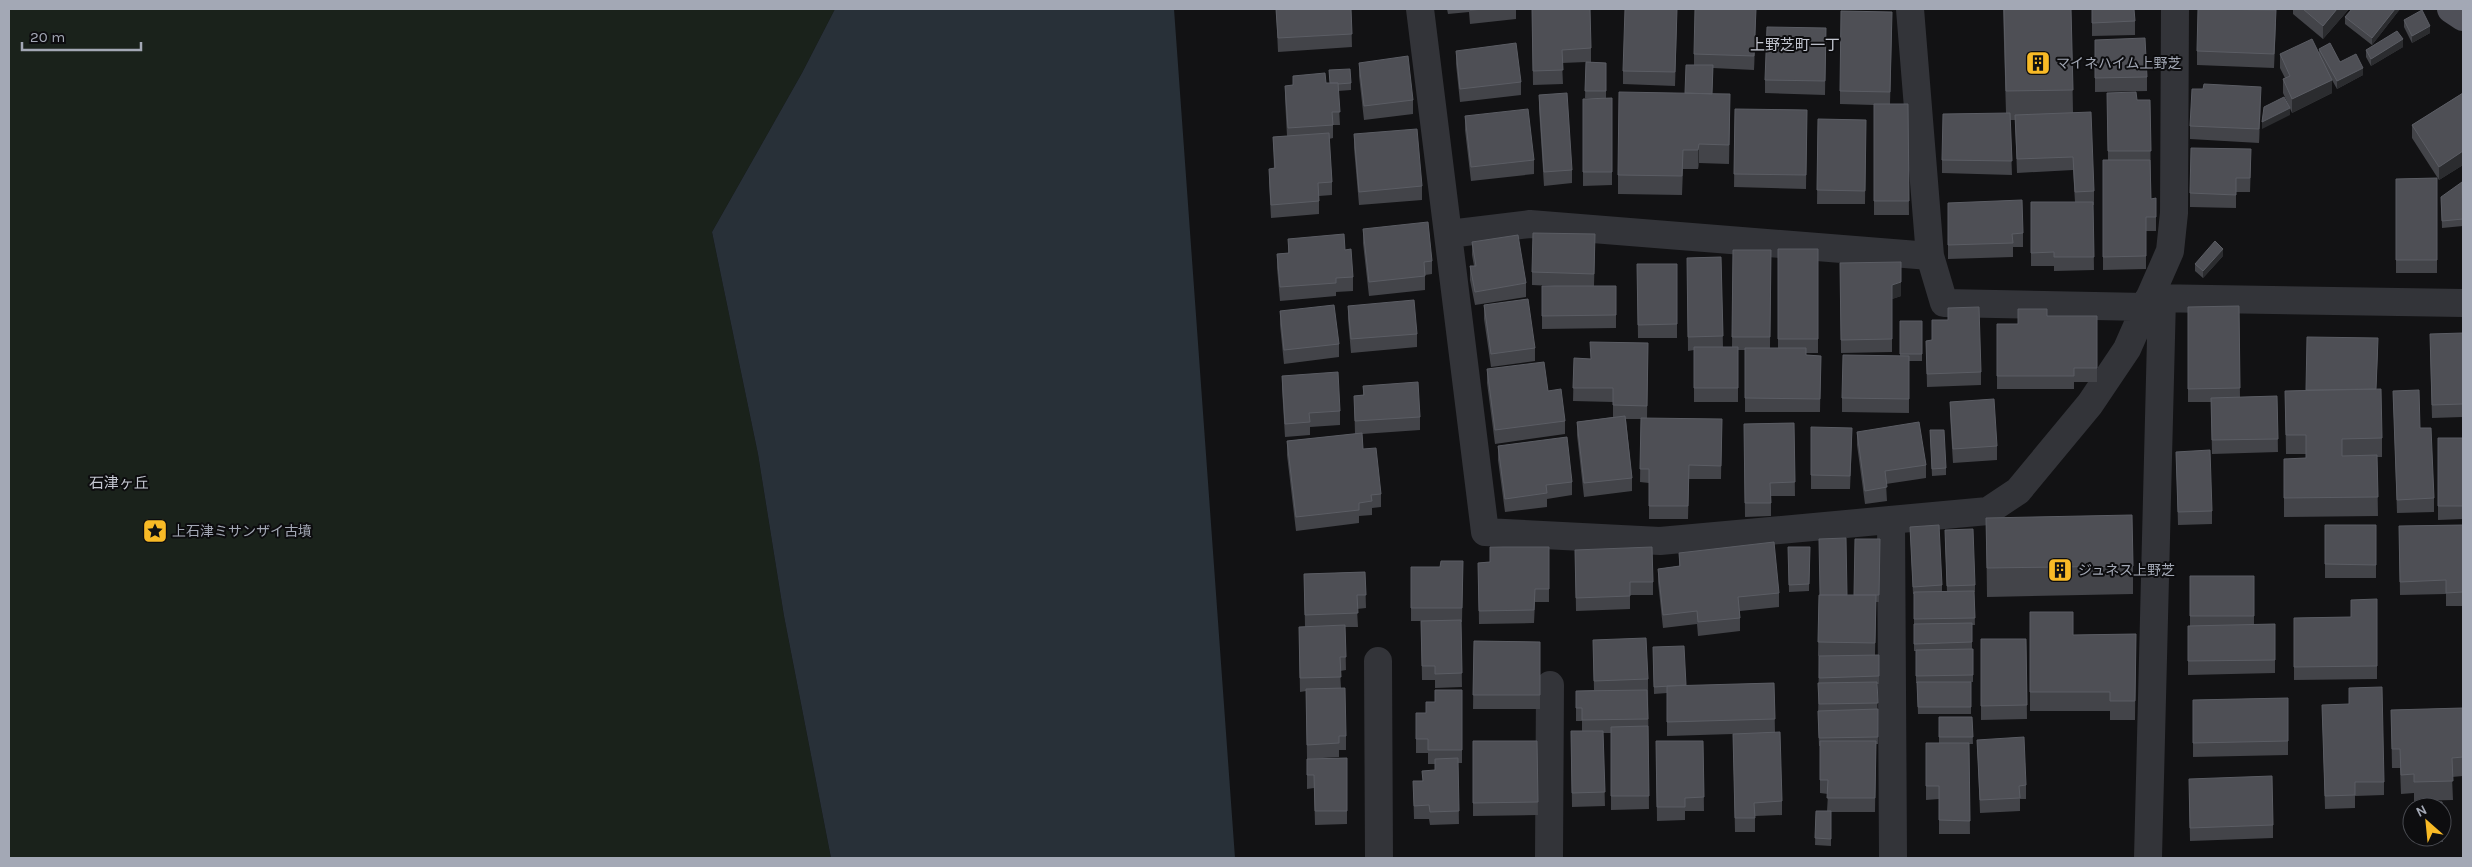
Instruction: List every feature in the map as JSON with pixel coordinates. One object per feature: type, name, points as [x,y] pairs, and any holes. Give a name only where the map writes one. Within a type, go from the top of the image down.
[{"type":"main road","points":[[2451,9],[2463,17]]},
{"type":"street","points":[[1420,9],[1485,532],[1660,541],[1988,511],[2018,491],[2090,404],[2127,349],[2152,301],[2170,251],[2174,213],[2175,9]]},
{"type":"street","points":[[1910,9],[1930,256],[1944,303],[2152,301],[2463,303]]},
{"type":"street","points":[[1449,234],[1530,224],[1930,256]]},
{"type":"street","points":[[2148,858],[2152,301]]},
{"type":"street","points":[[1891,520],[1893,858]]},
{"type":"street","points":[[1378,661],[1379,858]]},
{"type":"street","points":[[1549,858],[1550,685]]},
{"type":"shaded area","points":[[9,9],[835,9],[802,73],[712,232],[758,454],[784,616],[831,858],[9,858]]},
{"type":"shaded area","points":[[835,9],[1174,9],[1235,858],[831,858],[784,616],[758,454],[712,232],[802,73]]},
{"type":"building","points":[[1276,9],[1351,9],[1352,34],[1278,38]]},
{"type":"building","points":[[1532,9],[1590,9],[1591,48],[1562,50],[1563,70],[1533,71]]},
{"type":"building","points":[[1625,9],[1677,9],[1675,72],[1623,71]]},
{"type":"building","points":[[1695,9],[1756,9],[1754,56],[1694,54]]},
{"type":"building","name":"マイネハイム上野芝","points":[[2004,9],[2071,9],[2073,90],[2006,91]]},
{"type":"building","points":[[2092,9],[2134,9],[2135,21],[2092,23]]},
{"type":"building","points":[[2198,9],[2276,10],[2274,54],[2197,51]]},
{"type":"building","points":[[2303,9],[2337,9],[2323,26]]},
{"type":"building","points":[[2352,9],[2395,9],[2372,38],[2345,17]]},
{"type":"building","points":[[2422,10],[2430,26],[2412,36],[2404,20]]},
{"type":"building","points":[[1841,11],[1892,12],[1890,92],[1840,91]]},
{"type":"building","points":[[1767,27],[1826,28],[1825,81],[1765,80]]},
{"type":"building","points":[[2397,31],[2403,39],[2371,59],[2366,50]]},
{"type":"building","points":[[2145,38],[2147,77],[2095,78],[2095,40]]},
{"type":"building","points":[[2312,39],[2332,80],[2292,99],[2283,79],[2290,76],[2280,54]]},
{"type":"building","points":[[1516,43],[1521,82],[1460,89],[1456,51]]},
{"type":"building","points":[[2330,43],[2340,62],[2356,54],[2363,68],[2337,81],[2319,49]]},
{"type":"building","points":[[1408,56],[1413,100],[1364,106],[1359,63]]},
{"type":"building","points":[[1586,62],[1606,63],[1606,91],[1585,91]]},
{"type":"building","points":[[1686,65],[1713,65],[1712,94],[1685,93]]},
{"type":"building","points":[[1350,69],[1351,83],[1330,83],[1329,70]]},
{"type":"building","points":[[1325,73],[1326,83],[1338,83],[1340,112],[1332,112],[1333,125],[1288,128],[1285,86],[1293,85],[1293,76]]},
{"type":"building","points":[[2204,84],[2261,87],[2259,129],[2190,126],[2192,89],[2203,89]]},
{"type":"building","points":[[1619,92],[1730,94],[1729,145],[1699,144],[1698,150],[1683,150],[1682,176],[1618,175]]},
{"type":"building","points":[[2136,92],[2137,100],[2150,100],[2151,151],[2108,151],[2107,93]]},
{"type":"building","points":[[1567,93],[1572,170],[1544,172],[1539,95]]},
{"type":"building","points":[[2463,93],[2463,151],[2439,167],[2412,125]]},
{"type":"building","points":[[2284,97],[2290,108],[2262,122],[2264,107]]},
{"type":"building","points":[[1612,98],[1612,172],[1583,172],[1583,99]]},
{"type":"building","points":[[1874,104],[1908,104],[1909,201],[1874,201]]},
{"type":"building","points":[[1528,109],[1534,160],[1471,167],[1465,116]]},
{"type":"building","points":[[1735,109],[1807,110],[1806,175],[1734,174]]},
{"type":"building","points":[[2091,112],[2094,191],[2075,192],[2073,157],[2017,159],[2015,115]]},
{"type":"building","points":[[2010,113],[2012,161],[1942,160],[1943,114]]},
{"type":"building","points":[[1818,119],[1866,120],[1865,191],[1817,190]]},
{"type":"building","points":[[1417,129],[1422,186],[1359,192],[1354,134]]},
{"type":"building","points":[[1329,133],[1332,182],[1318,183],[1319,201],[1271,205],[1269,169],[1275,168],[1273,137]]},
{"type":"building","points":[[2191,148],[2251,149],[2250,178],[2236,178],[2236,195],[2190,193]]},
{"type":"building","points":[[2103,160],[2150,160],[2151,199],[2156,198],[2156,217],[2146,217],[2146,256],[2103,257]]},
{"type":"building","points":[[2437,178],[2437,260],[2396,260],[2396,179]]},
{"type":"building","points":[[2462,182],[2463,219],[2442,221],[2441,197]]},
{"type":"building","points":[[2022,200],[2023,233],[2012,234],[2013,243],[1948,245],[1948,203]]},
{"type":"building","points":[[2031,202],[2093,202],[2094,257],[2054,257],[2054,252],[2031,253]]},
{"type":"building","points":[[1428,222],[1432,261],[1424,262],[1425,276],[1369,282],[1363,229]]},
{"type":"building","points":[[1533,233],[1595,234],[1594,274],[1532,272]]},
{"type":"building","points":[[1344,234],[1345,250],[1351,249],[1353,277],[1336,278],[1336,283],[1280,287],[1277,254],[1289,253],[1288,239]]},
{"type":"building","points":[[1518,235],[1526,283],[1475,292],[1470,266],[1476,266],[1472,242]]},
{"type":"building","points":[[2215,241],[2223,249],[2203,271],[2195,264]]},
{"type":"building","points":[[1778,249],[1818,249],[1818,339],[1778,339]]},
{"type":"building","points":[[1733,250],[1771,250],[1770,337],[1732,337]]},
{"type":"building","points":[[1721,257],[1723,336],[1688,337],[1687,258]]},
{"type":"building","points":[[1901,262],[1901,282],[1892,285],[1892,339],[1841,340],[1840,263]]},
{"type":"building","points":[[1637,264],[1677,264],[1677,324],[1638,325]]},
{"type":"building","points":[[1542,286],[1616,286],[1616,315],[1542,316]]},
{"type":"building","points":[[1528,299],[1535,348],[1491,354],[1484,305]]},
{"type":"building","points":[[1414,300],[1417,334],[1351,339],[1348,306]]},
{"type":"building","points":[[1334,305],[1339,344],[1284,350],[1280,311]]},
{"type":"building","points":[[2239,306],[2240,388],[2188,389],[2188,307]]},
{"type":"building","points":[[1979,307],[1981,372],[1927,374],[1926,341],[1932,340],[1932,320],[1948,320],[1948,308]]},
{"type":"building","points":[[2018,309],[2047,309],[2047,316],[2097,316],[2097,368],[2074,368],[2074,376],[1997,376],[1997,324],[2018,324]]},
{"type":"building","points":[[1900,321],[1922,321],[1922,354],[1900,354]]},
{"type":"building","points":[[2463,333],[2463,404],[2432,405],[2430,334]]},
{"type":"building","points":[[2307,337],[2378,338],[2376,389],[2306,390]]},
{"type":"building","points":[[1590,342],[1648,343],[1647,406],[1613,405],[1613,388],[1573,388],[1574,358],[1591,359]]},
{"type":"building","points":[[1694,347],[1738,347],[1738,388],[1694,388]]},
{"type":"building","points":[[1745,348],[1806,348],[1806,355],[1821,356],[1820,399],[1745,398]]},
{"type":"building","points":[[1843,355],[1909,356],[1909,399],[1842,398]]},
{"type":"building","points":[[1544,362],[1548,391],[1561,389],[1565,421],[1495,430],[1487,369]]},
{"type":"building","points":[[1338,372],[1340,411],[1309,413],[1310,422],[1285,424],[1282,376]]},
{"type":"building","points":[[1418,382],[1420,417],[1355,421],[1354,396],[1364,395],[1363,386]]},
{"type":"building","points":[[2381,389],[2382,438],[2342,439],[2342,456],[2377,455],[2378,497],[2284,498],[2284,459],[2306,458],[2306,435],[2286,435],[2285,391]]},
{"type":"building","points":[[2419,390],[2420,428],[2431,428],[2434,498],[2397,500],[2393,391]]},
{"type":"building","points":[[2277,396],[2278,439],[2212,440],[2211,398]]},
{"type":"building","points":[[1994,399],[1997,446],[1953,449],[1950,402]]},
{"type":"building","points":[[1625,416],[1632,478],[1584,483],[1577,422]]},
{"type":"building","points":[[1641,418],[1722,419],[1721,466],[1689,465],[1688,506],[1649,506],[1649,469],[1640,469]]},
{"type":"building","points":[[1919,422],[1926,465],[1885,471],[1887,487],[1865,491],[1857,432]]},
{"type":"building","points":[[1794,423],[1795,482],[1770,483],[1771,503],[1745,503],[1744,424]]},
{"type":"building","points":[[1811,427],[1852,428],[1850,476],[1811,475]]},
{"type":"building","points":[[1930,430],[1944,430],[1946,468],[1932,469]]},
{"type":"building","points":[[1362,433],[1363,449],[1376,448],[1381,494],[1371,495],[1372,501],[1359,503],[1359,510],[1296,517],[1287,441]]},
{"type":"building","points":[[1567,437],[1572,482],[1546,485],[1547,493],[1505,499],[1498,446]]},
{"type":"building","points":[[2438,438],[2463,438],[2463,506],[2438,506]]},
{"type":"building","points":[[2210,450],[2212,511],[2178,512],[2176,452]]},
{"type":"building","points":[[2132,515],[2133,566],[1987,568],[1986,518]]},
{"type":"building","points":[[1939,525],[1942,585],[1913,587],[1910,527]]},
{"type":"building","points":[[2325,525],[2376,525],[2376,565],[2325,564]]},
{"type":"building","points":[[2463,525],[2463,592],[2446,593],[2446,580],[2400,582],[2399,526]]},
{"type":"building","points":[[1973,529],[1975,585],[1947,586],[1945,530]]},
{"type":"building","points":[[1846,538],[1847,595],[1820,595],[1819,539]]},
{"type":"building","points":[[1855,539],[1880,539],[1879,595],[1854,595]]},
{"type":"building","points":[[1774,542],[1779,593],[1738,597],[1740,618],[1698,622],[1697,611],[1663,615],[1658,569],[1680,566],[1679,553]]},
{"type":"building","points":[[1490,547],[1549,547],[1549,589],[1535,589],[1534,610],[1479,611],[1478,563],[1490,562]]},
{"type":"building","points":[[1652,547],[1653,582],[1630,582],[1630,596],[1576,598],[1575,550]]},
{"type":"building","points":[[1788,547],[1810,547],[1809,584],[1789,585]]},
{"type":"building","points":[[1441,561],[1463,561],[1462,608],[1411,608],[1411,567],[1440,567]]},
{"type":"building","points":[[1365,572],[1366,595],[1357,595],[1358,613],[1305,615],[1304,574]]},
{"type":"building","points":[[2190,576],[2254,576],[2254,616],[2190,616]]},
{"type":"building","points":[[1974,591],[1975,618],[1914,619],[1914,592]]},
{"type":"building","points":[[1819,595],[1876,595],[1875,643],[1818,642]]},
{"type":"building","points":[[2377,599],[2377,666],[2294,667],[2294,618],[2351,617],[2351,600]]},
{"type":"building","points":[[2030,612],[2073,612],[2073,635],[2136,634],[2135,701],[2110,701],[2110,692],[2030,692]]},
{"type":"building","points":[[1461,620],[1462,673],[1435,674],[1435,666],[1422,666],[1421,621]]},
{"type":"building","points":[[1972,623],[1972,642],[1914,644],[1914,624]]},
{"type":"building","points":[[2275,624],[2275,660],[2188,661],[2188,626]]},
{"type":"building","points":[[1345,625],[1346,657],[1340,657],[1341,677],[1300,678],[1299,627]]},
{"type":"building","points":[[1646,638],[1648,679],[1594,681],[1593,640]]},
{"type":"building","points":[[1981,639],[2026,639],[2027,705],[1981,706]]},
{"type":"building","points":[[1474,641],[1540,642],[1540,695],[1473,695]]},
{"type":"building","points":[[1684,646],[1686,685],[1654,687],[1653,647]]},
{"type":"building","points":[[1973,649],[1973,675],[1916,676],[1916,650]]},
{"type":"building","points":[[1879,655],[1879,676],[1819,678],[1819,656]]},
{"type":"building","points":[[1877,682],[1878,703],[1819,704],[1818,683]]},
{"type":"building","points":[[1917,682],[1971,682],[1971,707],[1918,707]]},
{"type":"building","points":[[1774,683],[1775,719],[1667,722],[1667,686]]},
{"type":"building","points":[[2382,687],[2384,782],[2355,782],[2355,795],[2325,796],[2322,705],[2349,704],[2349,688]]},
{"type":"building","points":[[1345,688],[1346,736],[1339,736],[1339,743],[1307,745],[1306,689]]},
{"type":"building","points":[[1435,690],[1462,690],[1462,750],[1428,750],[1428,739],[1416,739],[1416,713],[1426,713],[1426,702],[1435,702]]},
{"type":"building","points":[[1647,690],[1648,719],[1582,720],[1582,708],[1576,708],[1576,691]]},
{"type":"building","points":[[2288,698],[2288,741],[2193,743],[2193,700]]},
{"type":"building","points":[[2463,708],[2463,757],[2452,758],[2453,781],[2414,782],[2414,774],[2401,775],[2400,749],[2392,749],[2391,710]]},
{"type":"building","points":[[1878,709],[1878,737],[1819,738],[1818,711]]},
{"type":"building","points":[[1939,717],[1972,717],[1973,737],[1939,737]]},
{"type":"building","points":[[1648,726],[1649,796],[1611,796],[1611,727]]},
{"type":"building","points":[[1571,731],[1603,731],[1605,792],[1572,793]]},
{"type":"building","points":[[1780,732],[1782,801],[1754,803],[1755,818],[1735,818],[1733,734]]},
{"type":"building","points":[[2024,737],[2026,785],[2019,786],[2020,798],[1980,800],[1977,740]]},
{"type":"building","points":[[1473,741],[1537,741],[1538,802],[1473,803]]},
{"type":"building","points":[[1656,741],[1703,741],[1704,797],[1685,798],[1685,807],[1657,807]]},
{"type":"building","points":[[1820,741],[1876,741],[1875,798],[1827,798],[1828,780],[1820,780]]},
{"type":"building","points":[[1926,743],[1969,743],[1970,821],[1939,820],[1939,786],[1926,786]]},
{"type":"building","points":[[1347,758],[1347,811],[1315,811],[1314,775],[1307,775],[1307,759]]},
{"type":"building","points":[[1458,758],[1459,811],[1430,812],[1429,805],[1414,806],[1413,781],[1423,781],[1422,771],[1435,770],[1435,759]]},
{"type":"building","points":[[2272,776],[2273,825],[2190,828],[2189,779]]},
{"type":"building","points":[[1816,811],[1831,811],[1831,839],[1815,838]]},
{"type":"place","name":"マイネハイム上野芝","points":[[2038,63]]},
{"type":"place","name":"上石津ミサンザイ古墳","points":[[155,531]]},
{"type":"place","name":"ジュネス上野芝","points":[[2060,570]]},
{"type":"district","name":"上野芝町一丁","points":[[1795,45]]},
{"type":"district","name":"石津ヶ丘","points":[[119,483]]}]
